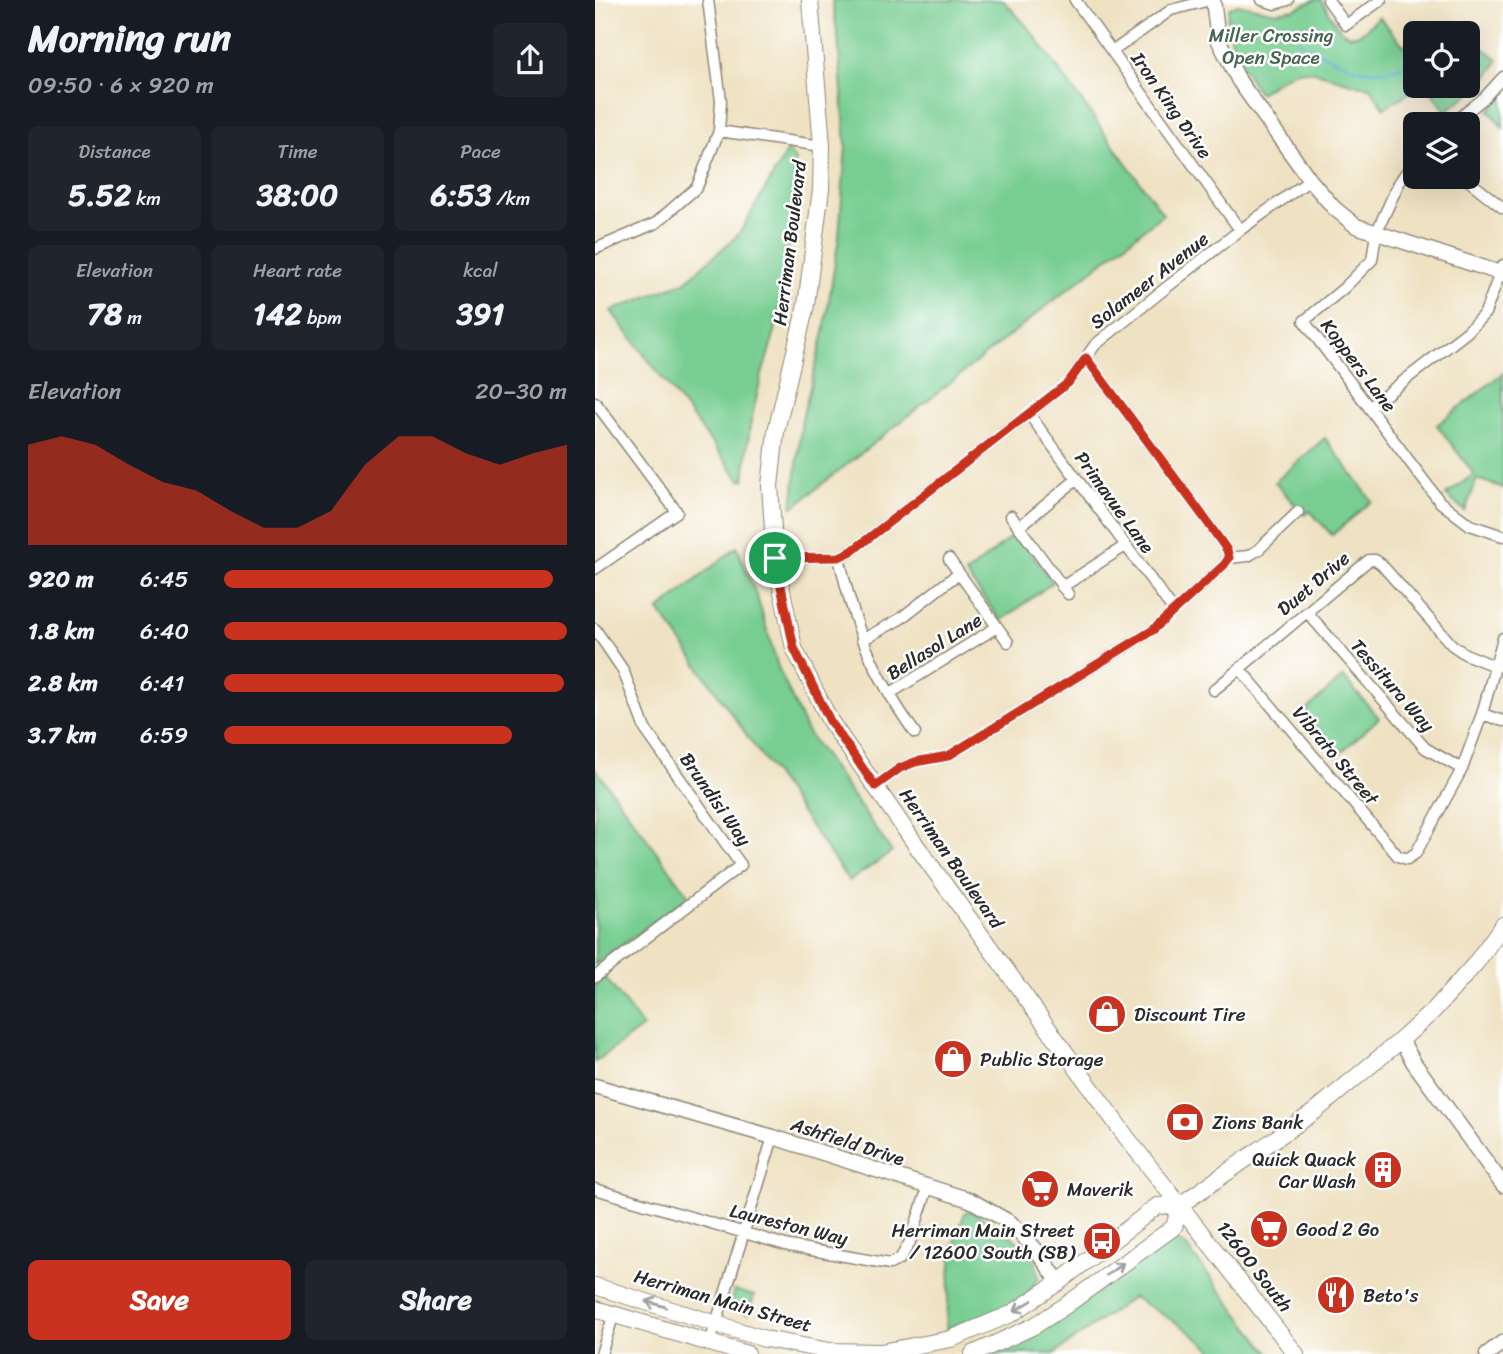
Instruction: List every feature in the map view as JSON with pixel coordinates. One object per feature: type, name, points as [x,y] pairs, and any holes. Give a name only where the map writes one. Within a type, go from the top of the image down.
[{"type":"main road","name":"Herriman Boulevard","points":[[810,0],[822,146],[821,189],[806,305],[776,431],[770,486],[775,558],[794,648],[830,721],[875,786],[1127,1138],[1180,1205]]},
{"type":"main road","points":[[973,1354],[1034,1326],[1174,1227],[1180,1205],[1314,1112],[1401,1040],[1442,1001],[1475,964],[1503,925]]},
{"type":"main road","name":"Herriman Main Street","points":[[595,1286],[765,1339],[829,1351],[881,1352],[951,1339],[1011,1314],[1059,1282],[1157,1206],[1180,1205]]},
{"type":"main road","name":"12600 South","points":[[1180,1205],[1296,1354]]},
{"type":"main road","points":[[595,1309],[747,1354]]},
{"type":"street","points":[[595,249],[656,223],[697,187],[719,131],[721,102],[708,0]]},
{"type":"street","name":"Iron King Drive","points":[[1075,0],[1240,230]]},
{"type":"street","points":[[1112,51],[1171,10],[1211,0],[1219,39],[1239,81],[1310,180],[1334,208],[1356,226],[1502,270],[1485,313],[1467,332],[1370,407]]},
{"type":"street","points":[[1262,0],[1275,4],[1288,0]]},
{"type":"street","points":[[1328,0],[1346,25],[1381,0]]},
{"type":"street","points":[[1467,112],[1503,77]]},
{"type":"street","points":[[719,131],[822,146]]},
{"type":"street","name":"Koppers Lane","points":[[1403,177],[1377,233],[1372,260],[1344,288],[1304,321],[1440,502],[1470,525],[1503,536]]},
{"type":"street","name":"Solameer Avenue","points":[[839,557],[872,536],[1068,383],[1095,345],[1240,230],[1310,180]]},
{"type":"street","points":[[1478,189],[1503,208]]},
{"type":"street","points":[[1086,358],[1203,516],[1227,550],[1229,558]]},
{"type":"street","points":[[595,402],[677,512],[595,569]]},
{"type":"street","name":"Primavue Lane","points":[[1029,414],[1174,611]]},
{"type":"street","points":[[1019,527],[1077,479]]},
{"type":"street","points":[[875,786],[900,768],[915,762],[948,756],[1153,630],[1229,558],[1248,556],[1258,550],[1298,512]]},
{"type":"street","points":[[1011,516],[1065,591],[1125,546]]},
{"type":"street","points":[[775,558],[839,557],[849,604],[862,640],[889,694],[915,733]]},
{"type":"street","points":[[949,559],[1008,642]]},
{"type":"street","name":"Duet Drive","points":[[1215,690],[1363,563],[1375,560],[1452,645],[1465,654],[1497,667]]},
{"type":"street","points":[[862,640],[900,619],[959,573]]},
{"type":"street","name":"Tessitura Way","points":[[1307,612],[1425,748],[1462,769]]},
{"type":"street","name":"Bellasol Lane","points":[[889,694],[997,627]]},
{"type":"street","name":"Brundisi Way","points":[[595,629],[623,670],[645,729],[741,865],[595,976]]},
{"type":"street","points":[[1462,769],[1497,667],[1503,638]]},
{"type":"street","name":"Vibrato Street","points":[[1240,668],[1398,856],[1407,859],[1416,853],[1462,769]]},
{"type":"street","points":[[1482,714],[1503,721]]},
{"type":"street","points":[[1401,1040],[1414,1063],[1503,1185]]},
{"type":"street","name":"Ashfield Drive","points":[[595,1086],[773,1137],[970,1200],[1011,1223],[1037,1251],[1059,1282]]},
{"type":"street","points":[[710,1343],[773,1137]]},
{"type":"street","name":"Laureston Way","points":[[595,1189],[789,1246],[890,1264],[900,1259],[910,1242],[928,1187]]},
{"type":"street","points":[[601,1354],[614,1314]]},
{"type":"street","points":[[1487,1354],[1503,1342]]},
{"type":"green space","points":[[832,0],[1003,0],[1031,31],[1163,214],[792,508],[802,419],[824,332],[839,237],[846,146],[838,38]]},
{"type":"green space","name":"Miller Crossing Open Space","points":[[1314,0],[1321,0],[1339,28],[1350,35],[1358,34],[1379,17],[1403,45],[1403,96],[1384,108],[1370,87],[1306,71],[1288,74],[1259,93],[1231,41],[1227,18],[1229,8],[1237,4],[1276,12],[1295,9]]},
{"type":"green space","points":[[1480,45],[1498,59],[1480,84]]},
{"type":"green space","points":[[1503,94],[1503,128],[1489,110]]},
{"type":"green space","points":[[1436,98],[1463,98],[1446,111]]},
{"type":"green space","points":[[788,150],[795,159],[794,203],[784,282],[775,331],[750,425],[744,480],[740,480],[611,311],[685,282],[739,234]]},
{"type":"green space","points":[[1503,373],[1503,488],[1477,479],[1465,511],[1446,495],[1474,474],[1437,425]]},
{"type":"green space","points":[[1325,438],[1372,501],[1332,535],[1310,511],[1304,515],[1275,482]]},
{"type":"green space","points":[[1016,533],[1053,582],[1001,621],[966,574]]},
{"type":"green space","points":[[737,547],[758,600],[778,667],[806,730],[892,852],[849,881],[659,610]]},
{"type":"green space","points":[[1343,677],[1379,718],[1337,756],[1301,715]]},
{"type":"green space","points":[[595,768],[689,896],[595,965]]},
{"type":"green space","points":[[605,977],[643,1027],[595,1062],[595,984]]},
{"type":"green space","points":[[971,1211],[1006,1231],[1034,1258],[1039,1277],[1026,1296],[1007,1308],[946,1329],[952,1252],[965,1212]]},
{"type":"green space","points":[[1173,1240],[1185,1245],[1270,1354],[1218,1354],[1183,1327],[1133,1297],[1054,1354],[993,1354],[1051,1325],[1165,1242]]},
{"type":"green space","points":[[734,1290],[754,1296],[749,1314],[729,1308]]},
{"type":"waterway","points":[[1296,40],[1354,67],[1384,70],[1403,65]]},
{"type":"waterway","points":[[1480,70],[1484,73]]},
{"type":"place","name":"Discount Tire","points":[[1107,1014]]},
{"type":"place","name":"Public Storage","points":[[953,1059]]},
{"type":"place","name":"Zions Bank","points":[[1185,1122]]},
{"type":"place","name":"Quick Quack Car Wash","points":[[1383,1170]]},
{"type":"place","name":"Maverik","points":[[1040,1189]]},
{"type":"place","name":"Good 2 Go","points":[[1269,1229]]},
{"type":"place","name":"Herriman Main Street / 12600 South (SB)","points":[[1102,1241]]},
{"type":"place","name":"Beto's","points":[[1336,1295]]},
{"type":"route","points":[[1086,358],[1203,516],[1227,550],[1229,558],[1153,630],[948,756],[915,762],[900,768],[875,786],[830,721],[794,648],[775,558],[839,557],[852,551],[1068,383],[1086,358]]}]
